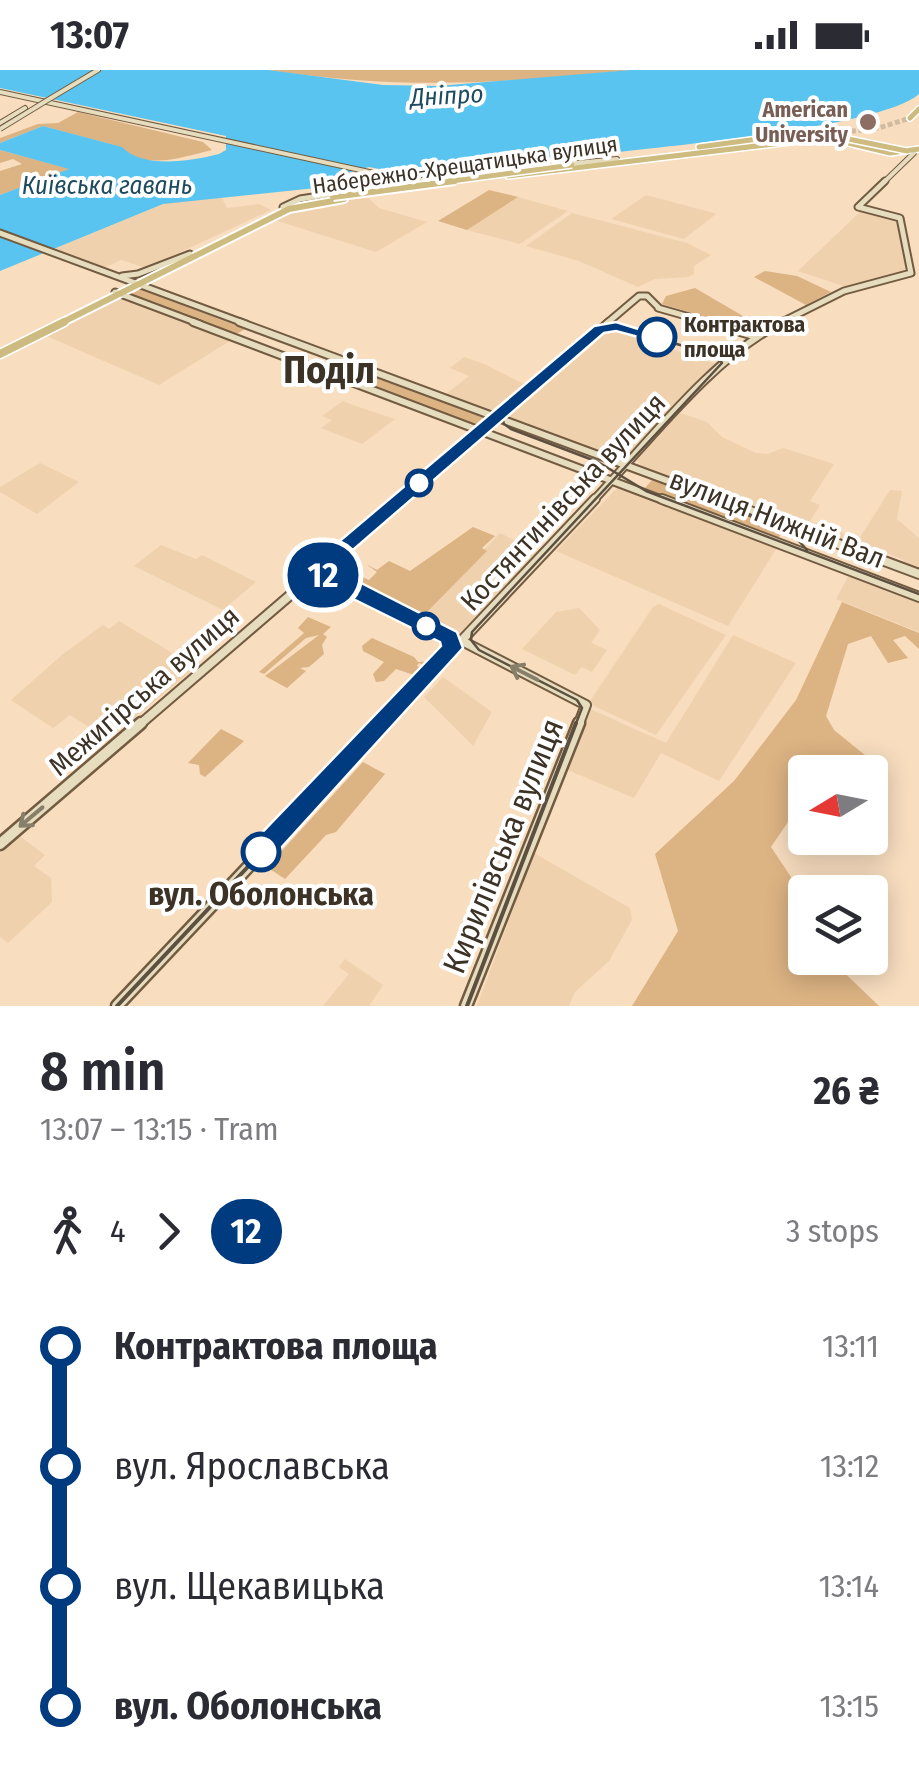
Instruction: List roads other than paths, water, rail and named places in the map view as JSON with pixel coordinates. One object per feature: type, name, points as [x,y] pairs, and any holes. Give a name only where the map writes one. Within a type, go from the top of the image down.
[{"type":"main road","points":[[0,124],[89,70]]},
{"type":"main road","points":[[0,124],[98,70]]},
{"type":"main road","points":[[0,93],[433,186]]},
{"type":"main road","points":[[919,109],[911,120],[919,118]]},
{"type":"main road","name":"Набережно-Хрещатицька вулиця","points":[[137,283],[283,207],[572,165],[836,133]]},
{"type":"main road","points":[[657,154],[824,134],[913,152]]},
{"type":"main road","name":"Набережно-Хрещатицька вулиця","points":[[0,352],[294,207],[813,138],[849,136],[856,142],[913,152]]},
{"type":"main road","points":[[813,138],[913,152]]},
{"type":"main road","points":[[754,336],[844,291],[912,272],[900,218],[858,207],[913,152]]},
{"type":"main road","points":[[371,175],[427,181],[617,159]]},
{"type":"main road","points":[[283,207],[306,198],[370,188],[375,182],[371,175]]},
{"type":"main road","points":[[0,233],[919,574]]},
{"type":"main road","points":[[112,274],[134,276],[190,254]]},
{"type":"main road","name":"вулиця Нижній Вал","points":[[117,293],[919,597]]},
{"type":"main road","name":"Межигірська вулиця","points":[[0,844],[641,299],[754,336]]},
{"type":"main road","name":"Костянтинівська вулиця","points":[[118,1006],[730,356],[754,336]]},
{"type":"main road","name":"Кирилівська вулиця","points":[[462,642],[586,705],[466,1006]]},
{"type":"water","points":[[0,70],[268,70],[383,85],[438,86],[631,70],[919,70],[919,94],[859,117],[759,135],[581,156],[575,152],[572,154],[577,156],[415,176],[369,167],[347,173],[354,177],[354,184],[163,204],[0,271],[0,195],[69,169],[0,150],[0,143],[43,126],[122,147],[142,158],[168,161],[219,154],[226,150],[226,136],[0,88]]},
{"type":"tunnel","points":[[836,133],[879,128],[910,118]]},
{"type":"tram line","name":"12","points":[[261,852],[358,744],[452,648],[453,640],[449,637],[326,577],[321,571],[323,566],[600,329],[616,326],[657,337]]},
{"type":"tram line","points":[[380,726],[453,648],[449,637],[326,577],[321,571],[323,565],[600,329],[623,328],[717,356],[722,363],[618,474]]},
{"type":"tram line","points":[[501,414],[504,424],[511,429],[598,462],[618,474]]},
{"type":"tram line","points":[[575,726],[582,708],[577,700],[479,650],[471,640],[472,632],[618,474]]},
{"type":"tram line","points":[[618,474],[646,491],[919,594]]},
{"type":"tram line","points":[[722,504],[788,529],[807,550]]},
{"type":"tram line","points":[[117,1006],[383,723]]},
{"type":"tram line","points":[[467,1006],[576,723]]},
{"type":"place","name":"American University","points":[[868,122]]},
{"type":"place","name":"Контрактова площа","points":[[657,337]]},
{"type":"place","name":"вул. Оболонська","points":[[261,852]]},
{"type":"district","name":"Поділ","points":[[329,370]]},
{"type":"water label","name":"Дніпро","points":[[447,96]]},
{"type":"water label","name":"Київська гавань","points":[[107,186]]}]
